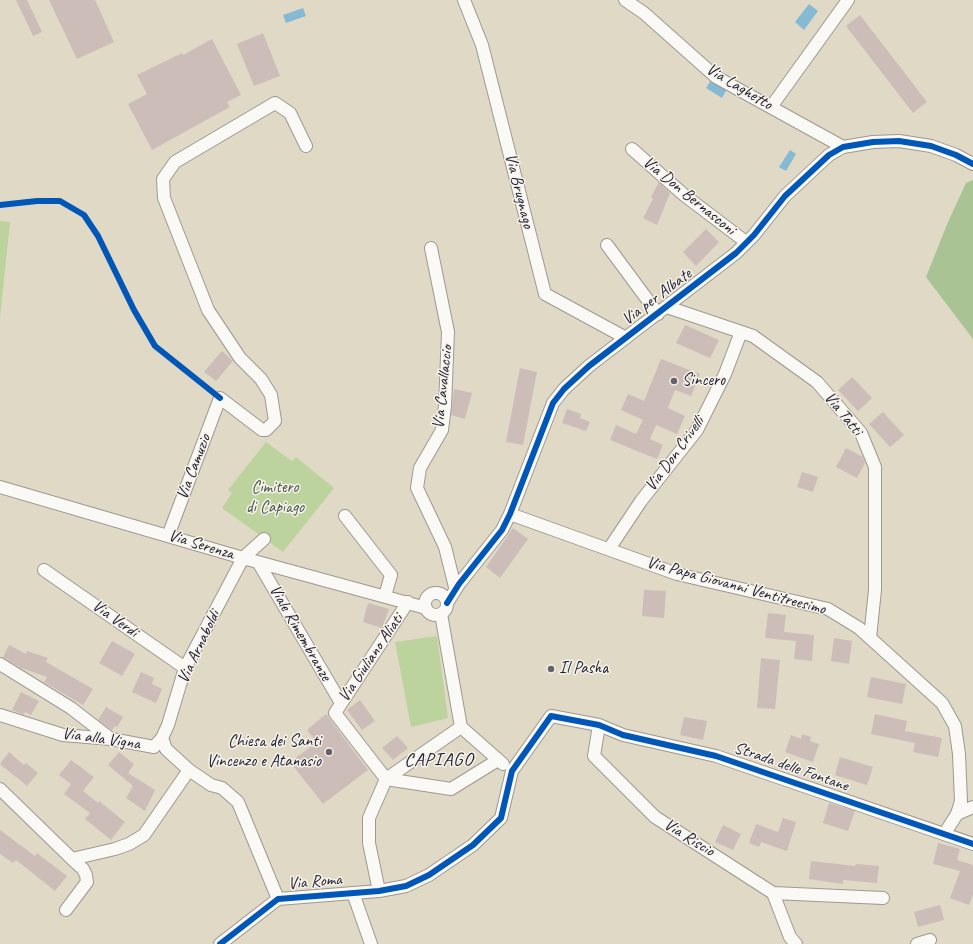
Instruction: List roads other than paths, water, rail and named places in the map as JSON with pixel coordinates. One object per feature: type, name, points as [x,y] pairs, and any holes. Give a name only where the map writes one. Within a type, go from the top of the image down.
[{"type":"street","name":"Via Brugnago","points":[[464,0],[482,45],[545,294],[626,338]]},
{"type":"street","name":"Via Laghetto","points":[[625,0],[644,13],[716,77],[843,147]]},
{"type":"street","points":[[771,107],[848,0]]},
{"type":"street","name":"Via Camuzio","points":[[168,536],[220,398],[262,430],[266,430],[275,422],[271,395],[261,379],[240,358],[208,310],[164,198],[164,179],[175,162],[275,103],[290,114],[306,146]]},
{"type":"street","name":"Via per Albate","points":[[444,598],[457,586],[502,530],[510,514],[553,403],[571,381],[711,273],[746,242],[796,185],[829,155],[843,147],[873,142],[899,141],[932,146],[956,154],[973,164]]},
{"type":"street","name":"Via Don Bernasconi","points":[[632,149],[684,195],[746,242]]},
{"type":"street","points":[[608,245],[662,310]]},
{"type":"street","name":"Via Cavallaccio","points":[[431,248],[448,332],[445,406],[442,430],[420,468],[417,488],[445,547],[457,586]]},
{"type":"street","name":"Via Tatti","points":[[662,310],[753,336],[817,382],[861,433],[875,467],[874,590],[870,638]]},
{"type":"street","name":"Via Don Crivelli","points":[[609,549],[641,501],[697,430],[725,374],[741,332]]},
{"type":"street","name":"Via Serenza","points":[[0,487],[243,558],[405,601],[427,603]]},
{"type":"street","name":"Via Papa Giovanni Ventitreesimo","points":[[510,514],[677,574],[828,609],[859,628],[942,704],[955,726],[961,801],[957,814],[945,833]]},
{"type":"street","points":[[345,516],[391,575],[385,596]]},
{"type":"street","points":[[243,558],[264,539]]},
{"type":"street","name":"Via Arnaboldi","points":[[162,738],[185,668],[243,558]]},
{"type":"street","name":"Viale Rimembranze","points":[[258,562],[338,708],[386,779]]},
{"type":"street","name":"Via Verdi","points":[[44,570],[185,668]]},
{"type":"street","points":[[434,593],[444,598],[446,610],[441,614],[431,613],[427,603],[434,593]]},
{"type":"street","name":"Via Giuliano Aliati","points":[[338,708],[405,601]]},
{"type":"street","points":[[441,614],[461,728],[512,771]]},
{"type":"street","points":[[0,664],[71,708],[111,739]]},
{"type":"street","name":"Via alla Vigna","points":[[0,715],[63,735],[111,739],[154,747],[162,738],[166,749],[189,770],[211,785],[222,788],[238,802],[278,899]]},
{"type":"street","name":"Strada delle Fontane","points":[[512,771],[551,716],[599,725],[623,735],[716,756],[945,833],[973,844]]},
{"type":"street","name":"Via Riscio","points":[[599,725],[594,756],[654,816],[773,893]]},
{"type":"street","points":[[379,891],[369,842],[369,818],[386,779],[461,728]]},
{"type":"street","points":[[386,779],[451,789],[498,760]]},
{"type":"street","points":[[72,859],[115,849],[129,844],[144,834],[189,770]]},
{"type":"street","name":"Via Roma","points":[[220,944],[278,899],[379,891],[406,886],[429,875],[473,844],[501,818],[512,771]]},
{"type":"street","points":[[0,789],[83,869],[86,875],[86,882],[66,910]]},
{"type":"street","points":[[957,814],[973,807]]},
{"type":"street","points":[[353,893],[371,944]]},
{"type":"street","points":[[790,942],[773,893],[883,898]]},
{"type":"street","points":[[781,913],[804,944]]},
{"type":"street","points":[[917,944],[930,940]]},
{"type":"water","points":[[809,4],[818,11],[804,30],[795,22]]},
{"type":"water","points":[[303,8],[306,16],[286,23],[283,15]]},
{"type":"water","points":[[711,80],[727,89],[722,98],[706,88]]},
{"type":"water","points":[[790,150],[796,154],[786,171],[779,167]]},
{"type":"place","name":"Sincero","points":[[674,381]]},
{"type":"place","name":"Il Pasha","points":[[551,669]]},
{"type":"place","name":"Chiesa dei Santi Vincenzo e Atanasio","points":[[329,752]]},
{"type":"district","name":"CAPIAGO","points":[[439,760]]},
{"type":"park label","name":"Cimitero di Capiago","points":[[275,498]]}]
